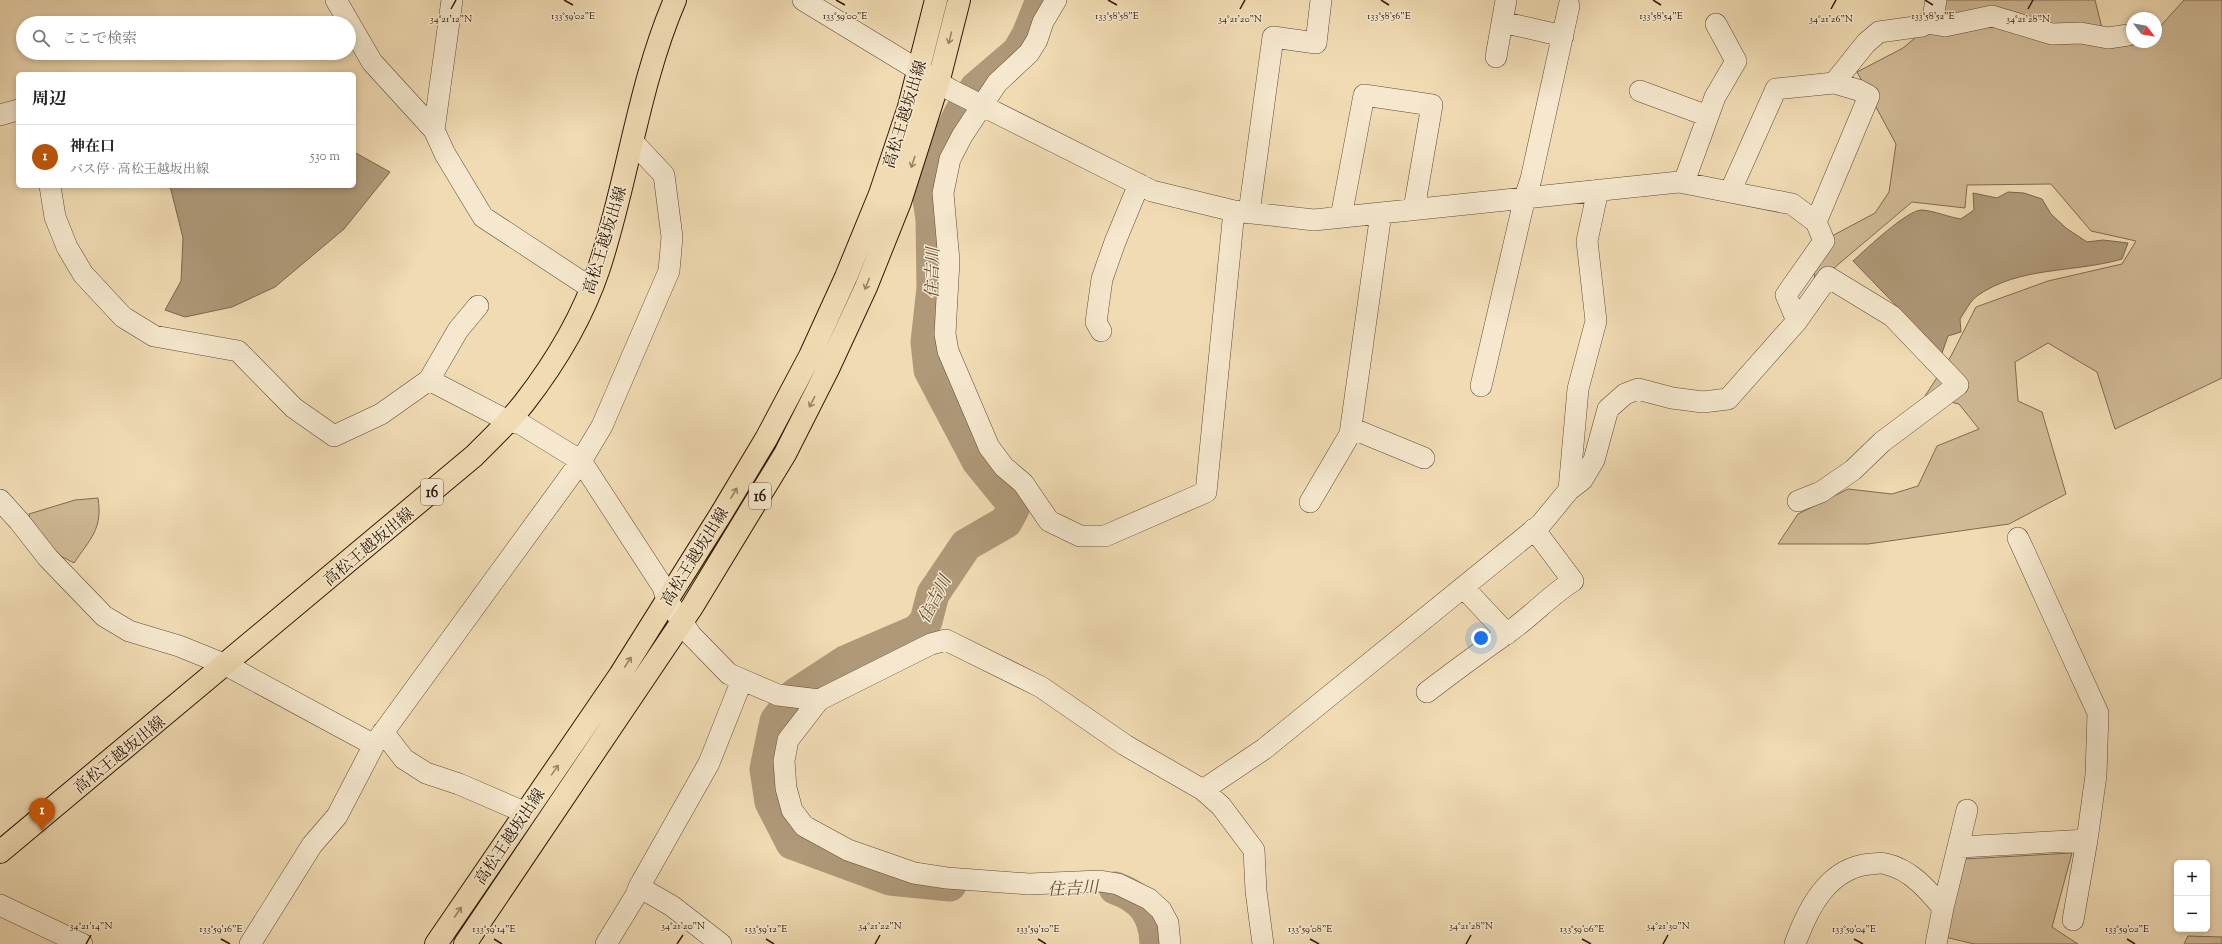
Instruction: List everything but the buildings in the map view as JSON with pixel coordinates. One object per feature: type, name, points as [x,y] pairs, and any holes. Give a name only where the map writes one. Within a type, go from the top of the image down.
[{"type":"main road","name":"高松王越坂出線","points":[[0,852],[226,665],[474,456],[523,404],[562,346],[599,270],[649,74],[675,0]]},
{"type":"main road","name":"高松王越坂出線","points":[[436,944],[524,812],[615,681],[667,600],[762,446],[810,356],[846,277],[880,194],[908,107],[936,0]]},
{"type":"main road","name":"高松王越坂出線","points":[[465,944],[682,622],[785,454],[829,367],[866,287],[900,202],[938,83],[959,0]]},
{"type":"street","points":[[336,0],[345,16]]},
{"type":"street","points":[[434,130],[452,0]]},
{"type":"street","points":[[803,0],[938,83],[1152,191],[1242,212],[1314,220],[1684,182],[1792,204],[1816,222],[1824,241],[1786,294],[1797,321]]},
{"type":"street","points":[[1056,0],[1043,22],[1037,40],[1028,53],[997,83],[972,101],[962,136],[950,159],[943,193],[949,261],[944,334],[948,351],[989,447],[1004,467],[1023,483],[1049,521],[1080,536],[1105,536],[1206,492],[1242,212],[1273,37],[1316,42],[1321,0]]},
{"type":"street","points":[[1496,57],[1506,0]]},
{"type":"street","points":[[1834,83],[1866,43],[1879,32],[1922,26],[1927,23],[1933,18],[1936,0]]},
{"type":"street","points":[[1481,386],[1525,198],[1531,179],[1569,6]]},
{"type":"street","points":[[1927,23],[1945,26],[1992,16],[2052,34],[2081,33],[2108,38],[2126,35]]},
{"type":"street","points":[[1502,22],[1563,36]]},
{"type":"street","points":[[1684,182],[1715,97],[1736,61],[1716,24]]},
{"type":"street","points":[[356,34],[372,62],[434,130],[445,154],[483,217],[591,288]]},
{"type":"street","points":[[1730,192],[1776,89],[1834,83],[1858,90],[1869,96],[1816,222]]},
{"type":"street","points":[[1640,90],[1708,116]]},
{"type":"street","points":[[1341,217],[1364,95],[1432,106],[1414,209]]},
{"type":"street","points":[[0,115],[16,111]]},
{"type":"street","points":[[250,944],[312,845],[336,816],[378,738],[581,461],[602,426],[668,271],[672,237],[664,175],[632,141]]},
{"type":"street","points":[[1101,331],[1096,322],[1102,279],[1115,242],[1139,184]]},
{"type":"street","points":[[50,188],[55,217],[67,247],[83,274],[123,317],[154,336],[238,351],[294,408],[334,436],[381,414],[429,380],[458,330],[478,306]]},
{"type":"street","points":[[1569,490],[1578,389],[1596,321],[1587,241],[1598,190]]},
{"type":"street","points":[[1310,502],[1350,434],[1381,213]]},
{"type":"street","points":[[1203,790],[1264,749],[1464,588],[1534,529],[1569,490],[1582,480],[1594,460],[1608,409],[1625,394],[1638,389],[1680,399],[1703,402],[1728,399],[1797,321],[1828,277],[1892,316],[1958,385],[1882,442],[1853,470],[1821,492],[1798,501]]},
{"type":"street","points":[[429,380],[508,421],[521,424],[581,461],[663,587],[667,600],[691,635],[729,674],[778,694],[819,700]]},
{"type":"street","points":[[1351,428],[1424,458]]},
{"type":"street","points":[[0,500],[19,521],[48,558],[104,616],[129,631],[179,646],[226,665],[378,738],[404,759],[426,772],[459,784],[524,812]]},
{"type":"street","points":[[1427,692],[1491,643],[1507,634],[1558,590],[1573,581],[1534,529]]},
{"type":"street","points":[[2018,538],[2098,714],[2096,775],[2087,840],[2073,920]]},
{"type":"street","points":[[1464,588],[1507,634]]},
{"type":"street","points":[[1170,944],[1168,923],[1161,910],[1149,899],[1118,884],[1100,881],[1029,884],[947,878],[914,873],[848,850],[804,826],[792,810],[786,788],[784,761],[788,740],[819,700],[932,644],[946,640],[1041,687],[1125,745],[1203,790],[1221,806],[1254,850],[1256,892],[1263,944]]},
{"type":"street","points":[[606,944],[636,896],[639,887],[709,763],[742,680]]},
{"type":"street","points":[[1936,944],[1943,908],[1967,810]]},
{"type":"street","points":[[1959,847],[2087,840]]},
{"type":"street","points":[[1795,944],[1801,926],[1823,888],[1841,874],[1860,865],[1885,863],[1905,872],[1929,891],[1943,908]]},
{"type":"street","points":[[639,887],[672,906],[721,944]]},
{"type":"street","points":[[0,905],[82,944]]},
{"type":"shaded area","points":[[1943,0],[2095,0],[2107,48],[2126,46],[2126,48],[2162,48],[2162,24],[2184,0],[2222,0],[2222,378],[2115,429],[2097,372],[2048,343],[2015,362],[2018,401],[2042,412],[2066,494],[2009,524],[1868,544],[1778,544],[1798,514],[1848,489],[1892,494],[1918,486],[1937,446],[1979,429],[1959,404],[1925,396],[1951,356],[1976,307],[2048,281],[2122,264],[2136,241],[2091,231],[2051,184],[1967,185],[1965,208],[1912,202],[1815,284],[1814,266],[1832,236],[1875,213],[1889,192],[1896,144],[1857,72],[1903,48],[1939,18]]},
{"type":"shaded area","points":[[356,153],[390,172],[344,229],[275,287],[232,307],[185,317],[165,310],[181,281],[183,238],[170,188],[356,188]]},
{"type":"shaded area","points":[[2008,192],[2024,193],[2042,199],[2051,214],[2066,228],[2087,242],[2103,240],[2128,243],[2122,259],[2029,275],[1993,286],[1972,301],[1960,319],[1961,332],[1948,336],[1942,353],[1853,261],[1886,231],[1915,211],[1922,210],[1961,219],[1974,210],[1973,193],[1997,198]]},
{"type":"shaded area","points":[[98,498],[99,518],[97,526],[90,540],[74,563],[57,554],[33,534],[29,514],[75,500]]},
{"type":"shaded area","points":[[2072,853],[2052,927],[2078,944],[1974,944],[1945,937],[1964,859]]},
{"type":"shaded area","points":[[2188,936],[2222,937],[2222,944],[2184,944]]},
{"type":"waterway","name":"住吉川","points":[[950,885],[890,879],[792,843],[771,802],[766,769],[776,721],[796,694],[845,662],[917,631],[926,621],[933,594],[966,545],[1006,522],[1013,509],[1009,499],[978,461],[930,370],[927,342],[933,288],[932,219],[928,192],[939,157],[960,114],[976,88],[1018,52],[1028,35],[1042,0]]},
{"type":"waterway","name":"住吉川","points":[[1115,888],[1133,897],[1146,908],[1153,924],[1156,944]]},
{"type":"place","name":"神在口","points":[[42,831]]}]
